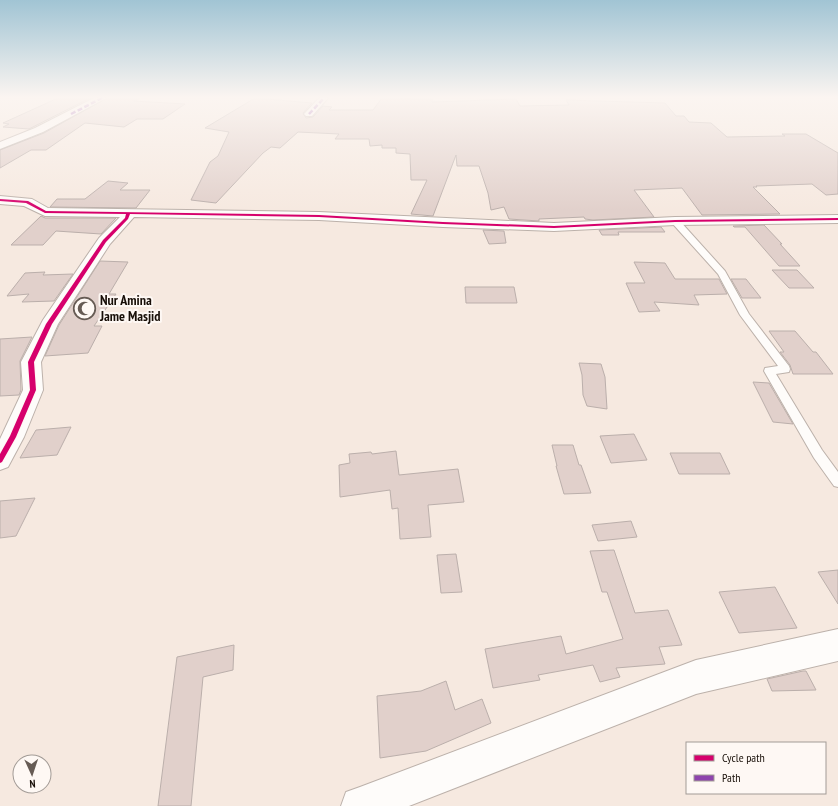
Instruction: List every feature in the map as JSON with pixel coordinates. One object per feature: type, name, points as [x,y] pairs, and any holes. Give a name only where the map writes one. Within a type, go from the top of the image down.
[{"type":"main road","points":[[360,806],[696,677],[838,645]]},
{"type":"street","points":[[0,146],[26,136]]},
{"type":"street","points":[[0,200],[27,202],[44,212],[319,216],[442,223],[554,227],[676,221],[838,219]]},
{"type":"street","points":[[0,460],[13,437],[33,390],[31,362],[49,324],[104,241],[127,218],[128,214]]},
{"type":"lane","points":[[676,221],[722,273],[745,315],[785,369],[769,371],[818,454],[838,482]]},
{"type":"building","points":[[37,136],[67,136],[46,150],[31,150],[0,168],[0,150]]},
{"type":"building","points":[[227,136],[294,136],[280,148],[271,147],[263,153],[216,203],[191,200],[210,162],[218,156]]},
{"type":"building","points":[[338,136],[725,136],[727,137],[809,136],[838,153],[838,194],[826,195],[812,184],[756,186],[757,187],[753,187],[780,214],[702,215],[682,188],[634,190],[654,217],[593,220],[585,219],[584,217],[539,219],[539,221],[509,219],[504,207],[491,210],[488,193],[479,166],[457,166],[456,155],[433,216],[411,214],[427,180],[411,180],[410,154],[396,153],[396,148],[382,148],[382,145],[370,146],[369,139],[335,139]]},
{"type":"building","points":[[108,181],[128,183],[120,190],[150,190],[136,208],[50,207],[57,199],[85,199]]},
{"type":"building","points":[[41,216],[45,218],[116,218],[101,234],[56,231],[43,245],[11,245]]},
{"type":"building","points":[[764,225],[800,266],[779,266],[745,227],[733,226]]},
{"type":"building","points":[[661,227],[665,232],[618,232],[619,235],[602,235],[599,230]]},
{"type":"building","points":[[483,230],[504,231],[506,243],[489,244]]},
{"type":"building","points":[[100,261],[128,262],[109,294],[116,294],[94,326],[102,326],[88,353],[45,356],[59,325]]},
{"type":"building","points":[[634,262],[665,263],[675,279],[719,279],[727,294],[694,295],[699,305],[654,302],[660,311],[639,312],[626,283],[645,283]]},
{"type":"building","points":[[772,270],[797,270],[814,288],[789,288]]},
{"type":"building","points":[[45,272],[43,275],[73,274],[54,301],[22,302],[29,294],[7,296],[25,273]]},
{"type":"building","points":[[731,279],[746,279],[761,298],[742,298]]},
{"type":"building","points":[[465,287],[514,287],[517,303],[466,303]]},
{"type":"building","points":[[769,331],[795,331],[813,352],[816,352],[833,374],[793,374],[790,365],[780,352],[784,352]]},
{"type":"building","points":[[32,337],[20,361],[21,390],[19,395],[0,396],[0,339]]},
{"type":"building","points":[[579,363],[601,364],[605,377],[607,409],[587,406],[583,395],[582,375]]},
{"type":"building","points":[[753,382],[769,383],[793,424],[773,422]]},
{"type":"building","points":[[71,427],[57,455],[20,458],[36,430]]},
{"type":"building","points":[[634,434],[647,460],[611,463],[600,436]]},
{"type":"building","points":[[552,445],[573,445],[579,465],[581,465],[591,493],[564,494]]},
{"type":"building","points":[[396,451],[399,475],[458,469],[464,502],[428,505],[431,537],[400,539],[398,508],[392,509],[390,490],[340,497],[339,465],[350,463],[349,454],[371,452],[372,454]]},
{"type":"building","points":[[670,453],[720,453],[730,474],[679,474]]},
{"type":"building","points":[[35,498],[16,536],[0,538],[0,501]]},
{"type":"building","points":[[631,521],[637,537],[598,541],[592,525]]},
{"type":"building","points":[[614,550],[635,613],[668,610],[682,645],[659,647],[665,664],[616,668],[620,677],[600,682],[593,665],[538,675],[540,680],[493,688],[485,649],[561,636],[566,654],[623,639],[607,592],[602,592],[590,551]]},
{"type":"building","points":[[456,554],[462,592],[441,593],[437,555]]},
{"type":"building","points":[[838,570],[838,604],[818,572]]},
{"type":"building","points":[[775,587],[797,628],[739,633],[719,592]]},
{"type":"building","points":[[234,645],[233,670],[203,677],[191,806],[158,806],[177,657]]},
{"type":"building","points":[[806,671],[816,690],[772,691],[767,679]]},
{"type":"building","points":[[446,681],[455,710],[482,699],[491,723],[426,751],[380,758],[377,696],[421,691]]},
{"type":"cycle path","points":[[0,200],[27,202],[45,212],[319,216],[554,227],[675,221],[838,219]]},
{"type":"cycle path","points":[[0,460],[13,437],[33,390],[31,362],[49,324],[104,241],[127,218],[128,214]]},
{"type":"place","name":"Nur Amina Jame Masjid","points":[[84,308]]}]
